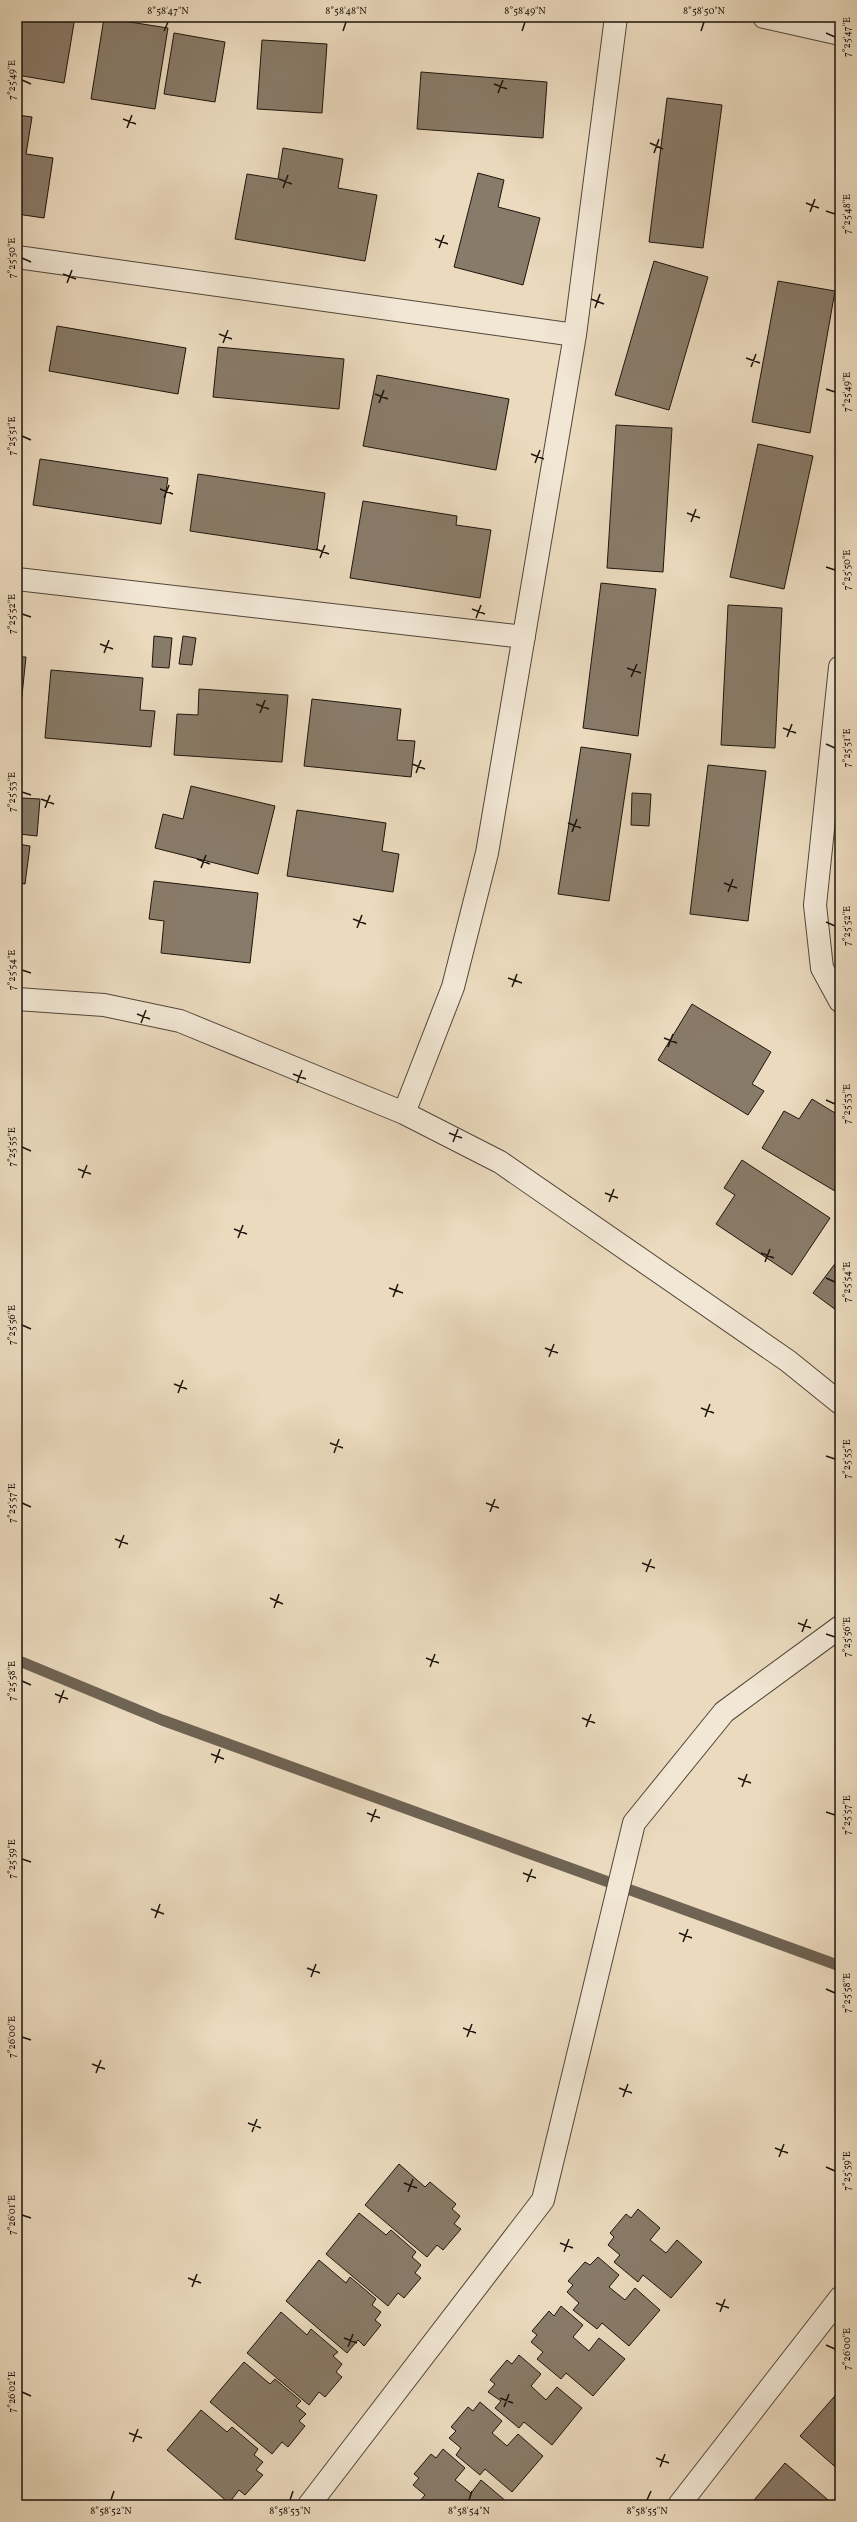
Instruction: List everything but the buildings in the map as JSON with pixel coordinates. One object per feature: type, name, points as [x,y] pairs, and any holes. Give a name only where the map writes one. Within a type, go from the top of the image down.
[{"type":"street","points":[[404,1113],[453,987],[487,853],[574,335],[616,17]]},
{"type":"street","points":[[764,17],[840,34]]},
{"type":"street","points":[[17,257],[574,335]]},
{"type":"street","points":[[17,579],[524,637]]},
{"type":"street","points":[[840,667],[815,905],[822,968],[840,1001]]},
{"type":"street","points":[[17,1000],[104,1005],[180,1021],[404,1113],[500,1162],[788,1361],[840,1403]]},
{"type":"street","points":[[309,2505],[543,2200],[634,1823],[724,1712],[840,1626]]},
{"type":"street","points":[[679,2505],[840,2298]]},
{"type":"waterway","points":[[17,1660],[162,1720],[840,1966]]}]
